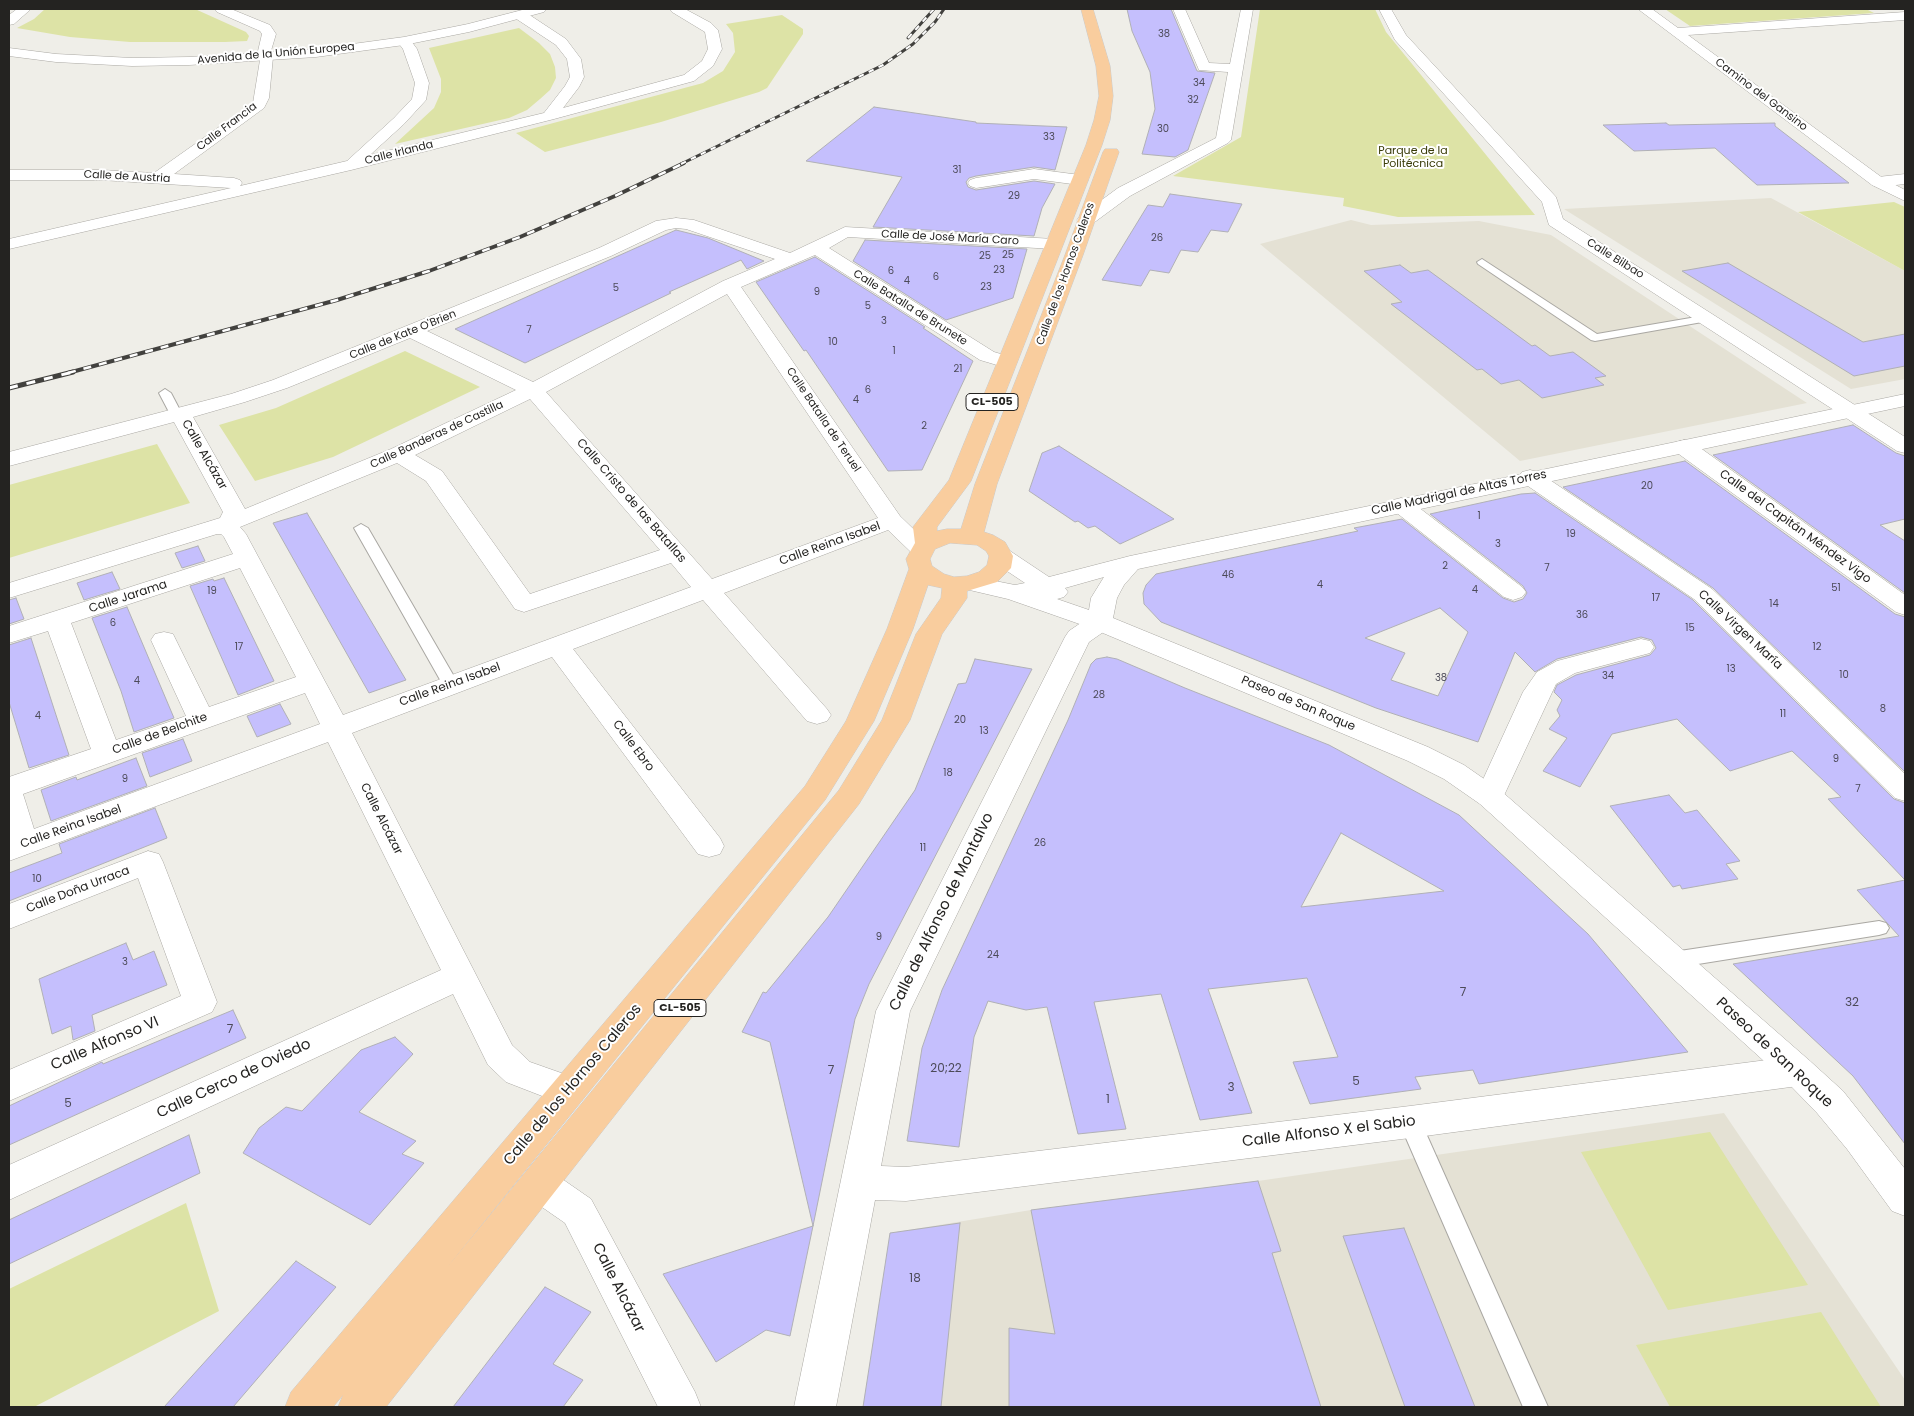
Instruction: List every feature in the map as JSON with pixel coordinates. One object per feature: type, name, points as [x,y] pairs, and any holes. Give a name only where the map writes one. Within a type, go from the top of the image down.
[{"type":"main road","name":"Calle de los Hornos Caleros","points":[[306,1407],[815,793],[860,721],[900,629],[924,554],[925,527],[960,481],[1102,120],[1106,96],[1103,66],[1088,9]]},
{"type":"main road","name":"Calle de los Hornos Caleros","points":[[970,536],[986,484],[1074,255],[1116,138]]},
{"type":"main road","points":[[947,536],[970,536],[985,540],[996,547],[1001,556],[999,568],[988,577],[962,583],[934,579],[924,554],[947,536]]},
{"type":"main road","name":"CL-505","points":[[359,1407],[849,797],[896,720],[929,634],[962,583]]},
{"type":"street","points":[[9,21],[25,9]]},
{"type":"street","points":[[227,11],[258,9]]},
{"type":"street","name":"Avenida de la Unión Europea","points":[[9,52],[71,59],[132,62],[266,54],[400,35],[515,11],[540,9]]},
{"type":"street","name":"Calle Irlanda","points":[[9,244],[351,165],[678,82],[689,78],[703,69],[714,49],[713,35],[706,26],[676,9]]},
{"type":"street","points":[[1179,9],[1204,67],[1236,68]]},
{"type":"street","points":[[1086,220],[1124,192],[1223,140],[1248,9]]},
{"type":"street","name":"Calle Bilbao","points":[[1385,9],[1400,37],[1550,201],[1555,221],[1905,446]]},
{"type":"street","name":"Camino del Gansino","points":[[1644,9],[1878,182],[1905,196]]},
{"type":"street","name":"Calle Francia","points":[[157,179],[259,105],[262,98],[269,38],[268,31],[266,28],[227,11]]},
{"type":"street","points":[[515,11],[562,42],[574,59],[577,77],[572,87],[549,116]]},
{"type":"street","name":"Avenida de la Unión Europea","points":[[9,43],[111,54],[316,53],[404,41],[469,28],[515,11]]},
{"type":"street","points":[[1676,32],[1905,16]]},
{"type":"street","points":[[351,165],[399,121],[418,100],[422,83],[410,48],[404,41]]},
{"type":"street","points":[[1034,174],[1040,156]]},
{"type":"street","name":"Calle de Austria","points":[[9,175],[81,174],[234,183],[242,190]]},
{"type":"street","points":[[976,183],[1034,174],[1097,189],[1124,192]]},
{"type":"street","points":[[1878,182],[1905,179]]},
{"type":"street","name":"Calle de Kate O'Brien","points":[[9,459],[178,414],[280,384],[605,252],[662,225],[688,224],[789,258]]},
{"type":"street","name":"Calle de José María Caro","points":[[845,232],[1054,244]]},
{"type":"street","name":"Calle Banderas de Castilla","points":[[9,591],[222,525],[399,454],[533,390],[730,285],[816,248],[845,232]]},
{"type":"street","name":"Calle Batalla de Brunete","points":[[816,248],[987,356],[1007,362]]},
{"type":"street","name":"Calle Batalla de Teruel","points":[[730,285],[892,521],[924,554]]},
{"type":"street","name":"Calle Cristo de las Batallas","points":[[411,331],[533,390],[817,715]]},
{"type":"street","name":"Calle Madrigal de Altas Torres","points":[[1015,593],[1130,563],[1530,477],[1684,447],[1905,400]]},
{"type":"street","name":"Calle Alcázar","points":[[178,414],[235,512],[234,516],[222,525],[230,529],[312,681],[500,1055],[518,1072],[568,1091]]},
{"type":"street","name":"Calle del Capitán Méndez Vigo","points":[[1684,447],[1905,607]]},
{"type":"street","points":[[399,454],[434,476],[524,604],[676,553]]},
{"type":"street","name":"Calle Virgen María","points":[[1530,477],[1703,594],[1730,618],[1905,791]]},
{"type":"street","points":[[1401,505],[1514,592]]},
{"type":"street","name":"Calle Reina Isabel","points":[[16,847],[892,521]]},
{"type":"street","name":"Paseo de San Roque","points":[[1001,556],[1100,622]]},
{"type":"street","name":"Calle Jarama","points":[[9,635],[246,558]]},
{"type":"street","points":[[1100,622],[1104,598],[1113,582],[1130,563]]},
{"type":"street","name":"Paseo de San Roque","points":[[962,583],[1015,593],[1100,622],[1418,754],[1454,772],[1490,797],[1798,1071],[1830,1102],[1860,1138],[1905,1199]]},
{"type":"street","points":[[57,619],[107,753]]},
{"type":"street","name":"Calle de Alfonso de Montalvo","points":[[815,1407],[893,1011],[1065,662],[1078,638],[1100,622]]},
{"type":"street","points":[[164,640],[201,719]]},
{"type":"street","name":"Calle Ebro","points":[[557,646],[709,846]]},
{"type":"street","points":[[1490,797],[1537,692],[1546,678],[1566,667],[1641,647]]},
{"type":"street","name":"Calle de Belchite","points":[[9,788],[312,681]]},
{"type":"street","points":[[9,796],[16,847]]},
{"type":"street","name":"Calle Doña Urraca","points":[[9,917],[148,862],[200,1002]]},
{"type":"street","name":"Calle Cerco de Oviedo","points":[[9,1183],[460,976]]},
{"type":"street","name":"Calle Alfonso VI","points":[[9,1086],[200,1002]]},
{"type":"street","name":"Calle Alfonso X el Sabio","points":[[859,1182],[906,1184],[1410,1122],[1798,1071]]},
{"type":"street","name":"Calle Alcázar","points":[[539,1184],[578,1211],[680,1407]]},
{"type":"lane","points":[[1482,262],[1595,338],[1708,318]]},
{"type":"lane","points":[[165,393],[178,414]]},
{"type":"lane","points":[[361,528],[451,685]]},
{"type":"lane","points":[[1673,960],[1879,928]]},
{"type":"lane","points":[[1410,1122],[1536,1407]]},
{"type":"shaded area","points":[[1771,198],[1905,271],[1905,379],[1851,389],[1564,209]]},
{"type":"shaded area","points":[[1351,220],[1371,225],[1479,221],[1551,235],[1807,403],[1520,461],[1260,244]]},
{"type":"shaded area","points":[[1724,1113],[1905,1380],[1905,1407],[863,1407],[890,1233],[1031,1210],[1258,1181]]},
{"type":"green space","points":[[45,9],[195,9],[246,32],[249,36],[247,41],[130,42],[70,37],[17,28],[34,19]]},
{"type":"green space","name":"Parque de la Politécnica","points":[[1260,9],[1375,9],[1386,32],[1535,215],[1398,217],[1343,206],[1344,198],[1173,176],[1241,137]]},
{"type":"green space","points":[[1665,9],[1866,9],[1874,13],[1690,26]]},
{"type":"green space","points":[[782,15],[803,29],[803,34],[767,88],[759,92],[661,122],[545,152],[516,133],[703,83],[723,71],[735,52],[733,33],[726,24]]},
{"type":"green space","points":[[519,28],[550,54],[555,67],[556,78],[550,90],[527,110],[509,118],[395,144],[434,108],[441,92],[441,79],[429,48]]},
{"type":"green space","points":[[1894,202],[1905,207],[1905,271],[1798,212]]},
{"type":"green space","points":[[405,351],[480,387],[333,457],[255,481],[219,425],[276,408]]},
{"type":"green space","points":[[157,444],[190,503],[9,558],[9,485]]},
{"type":"green space","points":[[1710,1132],[1808,1285],[1668,1310],[1581,1152]]},
{"type":"green space","points":[[186,1203],[219,1311],[34,1407],[9,1407],[9,1289]]},
{"type":"green space","points":[[1821,1312],[1881,1407],[1670,1407],[1636,1345]]},
{"type":"building","points":[[1127,9],[1171,9],[1197,71],[1215,73],[1188,150],[1175,157],[1142,154],[1155,109],[1150,72],[1132,31]]},
{"type":"building","points":[[874,107],[976,123],[1067,127],[1055,170],[1034,167],[976,176],[969,178],[966,182],[968,187],[976,190],[1034,181],[1055,184],[1042,208],[1034,236],[873,227],[902,177],[806,161]]},
{"type":"building","points":[[1666,123],[1669,125],[1775,123],[1775,126],[1849,183],[1757,185],[1715,148],[1634,151],[1603,125]]},
{"type":"building","points":[[1170,194],[1242,204],[1228,232],[1211,230],[1198,252],[1181,250],[1169,273],[1150,270],[1141,286],[1102,280],[1148,205],[1163,207]]},
{"type":"building","points":[[676,230],[708,238],[764,261],[747,269],[741,260],[669,292],[671,293],[525,363],[455,329]]},
{"type":"building","points":[[865,240],[1027,249],[1013,298],[946,320],[853,261]]},
{"type":"building","points":[[815,257],[925,327],[923,328],[973,361],[922,470],[888,471],[806,350],[804,351],[756,282]]},
{"type":"building","points":[[1728,263],[1863,342],[1905,334],[1905,366],[1854,376],[1682,271]]},
{"type":"building","points":[[1400,265],[1411,273],[1428,270],[1532,346],[1535,345],[1550,356],[1573,352],[1606,376],[1595,378],[1604,385],[1542,398],[1519,380],[1501,384],[1482,369],[1477,370],[1391,304],[1402,302],[1364,271]]},
{"type":"building","points":[[1853,425],[1896,453],[1905,456],[1905,519],[1880,525],[1905,541],[1905,593],[1713,455]]},
{"type":"building","points":[[1059,446],[1174,519],[1120,544],[1095,526],[1088,528],[1078,521],[1075,522],[1029,491],[1042,453]]},
{"type":"building","points":[[1685,461],[1895,614],[1905,617],[1905,772],[1713,588],[1563,487]]},
{"type":"building","points":[[1535,493],[1693,600],[1894,799],[1905,803],[1905,880],[1828,799],[1841,797],[1792,751],[1730,771],[1677,719],[1612,734],[1580,787],[1543,771],[1567,738],[1549,729],[1560,716],[1557,710],[1562,700],[1554,692],[1557,685],[1576,675],[1650,655],[1656,648],[1652,640],[1641,637],[1557,659],[1535,672],[1515,652],[1478,742],[1376,708],[1161,622],[1144,604],[1143,593],[1146,585],[1156,574],[1358,531],[1354,528],[1402,519],[1503,598],[1514,602],[1523,599],[1527,593],[1523,586],[1430,514],[1521,494]],"holes":[[[1440,608],[1468,632],[1438,696],[1391,680],[1405,653],[1365,638]]]},
{"type":"building","points":[[307,513],[406,680],[369,693],[273,523]]},
{"type":"building","points":[[198,546],[205,561],[182,568],[175,553]]},
{"type":"building","points":[[112,572],[120,589],[84,600],[77,583]]},
{"type":"building","points":[[224,578],[274,681],[238,695],[190,586],[213,579],[214,581]]},
{"type":"building","points":[[16,598],[24,619],[9,624],[9,600]]},
{"type":"building","points":[[127,607],[174,718],[134,732],[121,691],[92,618]]},
{"type":"building","points":[[31,638],[69,755],[29,768],[9,702],[9,645]]},
{"type":"building","points":[[1107,657],[1117,659],[1329,745],[1459,815],[1588,934],[1688,1052],[1479,1084],[1473,1070],[1415,1077],[1421,1089],[1310,1104],[1293,1062],[1338,1057],[1307,978],[1208,989],[1252,1113],[1200,1120],[1161,994],[1094,1002],[1126,1129],[1078,1134],[1047,1007],[1026,1010],[988,1001],[974,1037],[959,1147],[907,1141],[922,1048],[942,990],[1068,720],[1091,664],[1096,659]],"holes":[[[1341,833],[1444,891],[1301,907]]]},
{"type":"building","points":[[975,659],[1032,669],[869,984],[855,1019],[813,1226],[770,1042],[742,1032],[763,992],[766,993],[828,917],[915,790],[958,684],[966,683]]},
{"type":"building","points":[[280,704],[291,724],[257,737],[247,716]]},
{"type":"building","points":[[183,739],[192,761],[150,777],[142,753]]},
{"type":"building","points":[[136,758],[147,786],[51,821],[41,790],[76,777],[77,780]]},
{"type":"building","points":[[1669,795],[1685,813],[1697,810],[1740,861],[1726,864],[1738,879],[1682,889],[1680,885],[1673,887],[1610,806]]},
{"type":"building","points":[[155,808],[167,838],[9,901],[9,873],[62,853],[59,844]]},
{"type":"building","points":[[1905,880],[1905,1144],[1853,1076],[1733,964],[1899,936],[1857,890]]},
{"type":"building","points":[[126,943],[133,960],[154,951],[167,985],[92,1015],[95,1031],[73,1040],[71,1026],[52,1034],[39,979]]},
{"type":"building","points":[[233,1010],[246,1038],[9,1145],[9,1106],[102,1062],[103,1064]]},
{"type":"building","points":[[395,1037],[413,1054],[359,1112],[416,1141],[402,1154],[424,1163],[370,1225],[243,1153],[259,1128],[286,1107],[302,1111],[361,1050]]},
{"type":"building","points":[[189,1135],[200,1173],[9,1264],[9,1220]]},
{"type":"building","points":[[1258,1181],[1281,1251],[1272,1253],[1321,1407],[1009,1407],[1009,1328],[1055,1334],[1031,1210]]},
{"type":"building","points":[[960,1223],[941,1407],[863,1407],[890,1233]]},
{"type":"building","points":[[813,1226],[790,1336],[766,1330],[716,1362],[663,1274]]},
{"type":"building","points":[[1404,1228],[1475,1407],[1405,1407],[1343,1236]]},
{"type":"building","points":[[296,1261],[336,1287],[233,1407],[164,1407]]},
{"type":"building","points":[[545,1287],[591,1312],[553,1364],[583,1380],[563,1407],[453,1407]]},
{"type":"railway","points":[[908,38],[934,9]]},
{"type":"railway","points":[[681,164],[883,65],[913,44],[935,22],[944,9]]},
{"type":"railway","points":[[68,373],[337,300],[429,271],[520,237],[615,196],[684,163]]},
{"type":"railway","points":[[9,388],[73,372]]}]
